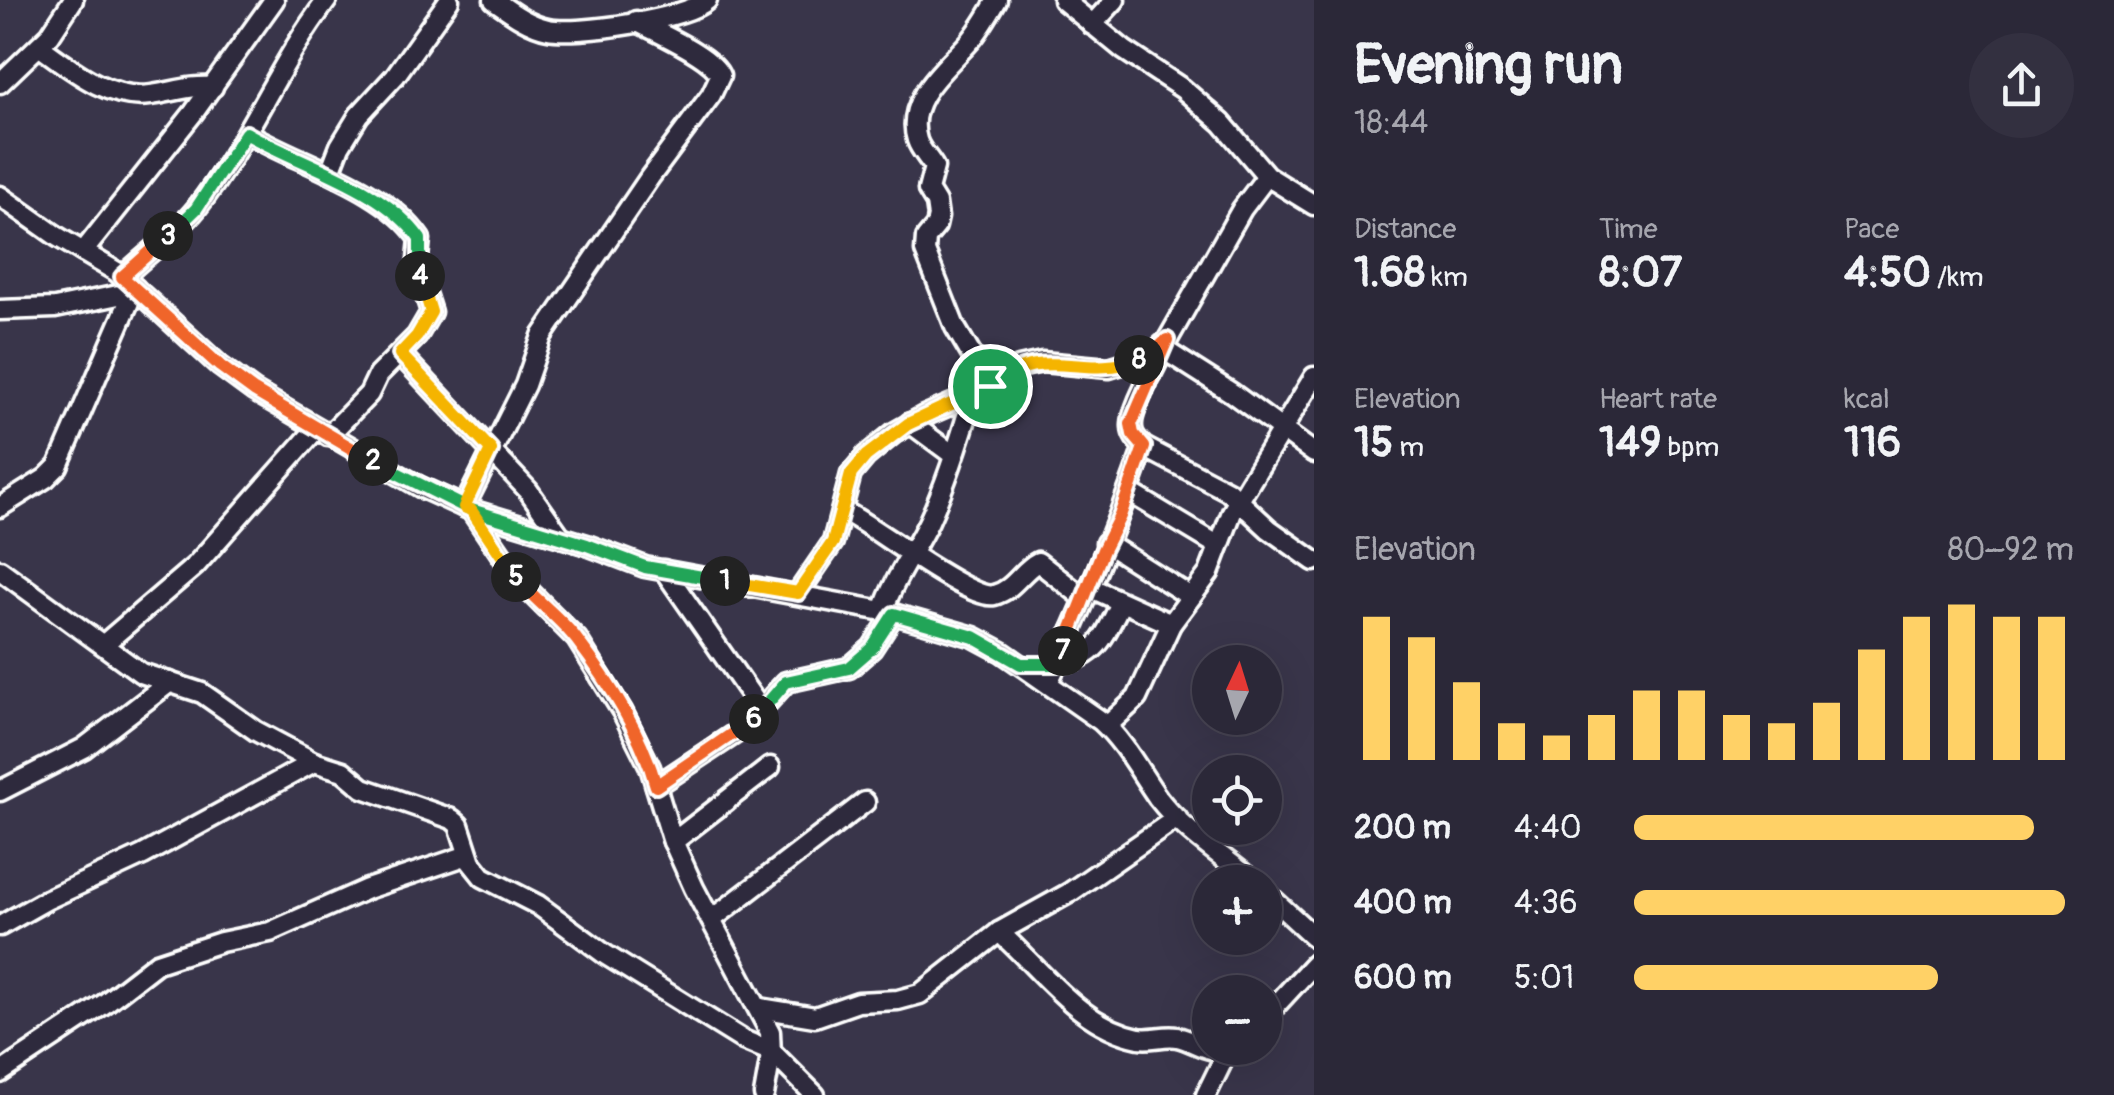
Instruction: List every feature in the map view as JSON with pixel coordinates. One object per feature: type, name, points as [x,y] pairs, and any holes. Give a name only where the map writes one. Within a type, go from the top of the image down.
[{"type":"street","points":[[0,82],[39,46],[73,0]]},
{"type":"street","points":[[82,252],[213,87],[274,0]]},
{"type":"street","points":[[0,507],[58,466],[130,286],[196,209],[246,133],[293,48],[327,0]]},
{"type":"street","points":[[330,172],[359,115],[395,76],[449,0]]},
{"type":"street","points":[[494,0],[528,23],[568,33],[687,12],[707,0]]},
{"type":"street","points":[[990,386],[955,327],[925,251],[925,241],[936,226],[938,212],[928,190],[934,167],[918,142],[916,129],[920,104],[932,79],[970,41],[997,0]]},
{"type":"street","points":[[1063,0],[1146,66],[1183,89],[1222,124],[1267,176],[1314,205]]},
{"type":"street","points":[[1092,24],[1115,0]]},
{"type":"street","points":[[468,508],[491,450],[525,386],[542,336],[711,95],[720,76],[718,69],[706,61],[636,21]]},
{"type":"street","points":[[39,46],[98,86],[150,96],[188,86],[213,87]]},
{"type":"street","points":[[104,644],[195,566],[322,433],[374,388],[384,368],[417,336],[431,312],[417,268],[420,239],[390,210],[330,172],[246,133]]},
{"type":"street","points":[[1267,176],[1242,208],[1165,345],[1131,424],[1133,434],[1144,447],[1213,481],[1314,561]]},
{"type":"street","points":[[0,196],[130,286],[220,366],[322,433],[420,487],[468,508],[606,555],[664,570],[889,612],[974,637],[1021,664],[1107,726],[1177,818],[1234,865]]},
{"type":"street","points":[[0,310],[55,308],[130,286]]},
{"type":"street","points":[[798,593],[833,542],[856,467],[910,422],[973,396],[1010,371],[1042,362],[1109,368],[1151,355],[1165,345]]},
{"type":"street","points":[[1165,345],[1314,453]]},
{"type":"street","points":[[400,354],[528,490],[561,537]]},
{"type":"street","points":[[1107,726],[1137,698],[1171,624],[1209,572],[1239,501],[1314,377]]},
{"type":"street","points":[[656,786],[745,727],[786,682],[849,668],[872,648],[889,612],[893,582],[928,524],[943,487],[973,396]]},
{"type":"street","points":[[910,422],[952,454]]},
{"type":"street","points":[[1048,683],[1097,566],[1114,548],[1144,447]]},
{"type":"street","points":[[1129,492],[1219,546]]},
{"type":"street","points":[[468,508],[520,582],[577,639],[622,711],[644,755],[674,842],[770,1032],[772,1052],[764,1095]]},
{"type":"street","points":[[842,510],[987,596],[1004,591],[1038,562],[1086,592],[1171,624]]},
{"type":"street","points":[[1114,548],[1191,598]]},
{"type":"street","points":[[816,569],[824,598]]},
{"type":"street","points":[[0,570],[141,673],[210,697],[256,731],[314,762],[344,771],[363,788],[452,819],[459,825],[468,855],[483,877],[536,904],[606,955],[743,1040],[772,1052],[816,1095]]},
{"type":"street","points":[[664,570],[762,711]]},
{"type":"street","points":[[1021,664],[1057,664],[1090,654],[1103,639],[1121,603]]},
{"type":"street","points":[[0,791],[84,748],[170,682]]},
{"type":"street","points":[[0,926],[48,898],[143,856],[314,762]]},
{"type":"street","points":[[674,842],[770,767]]},
{"type":"street","points":[[711,920],[865,802]]},
{"type":"street","points":[[760,1008],[815,1017],[858,1002],[910,998],[934,985],[999,932],[1069,893],[1177,818]]},
{"type":"street","points":[[0,1072],[104,1004],[157,963],[222,942],[270,932],[367,889],[468,855]]},
{"type":"street","points":[[1282,908],[1314,938]]},
{"type":"street","points":[[999,932],[1059,994],[1106,1025],[1144,1039],[1175,1036],[1192,1043]]},
{"type":"street","points":[[1282,999],[1314,964]]},
{"type":"street","points":[[1206,1095],[1221,1065]]},
{"type":"route","points":[[990,386],[908,424],[866,456],[851,474],[833,542],[798,593],[645,567],[471,510],[464,507],[420,487],[254,391],[220,366],[122,277],[196,209],[246,133],[270,147],[315,163],[408,225],[420,239],[417,268],[431,312],[400,354],[491,450],[464,507],[471,510],[520,582],[577,639],[622,711],[656,786],[758,717],[786,682],[849,668],[872,648],[894,614],[974,637],[1021,664],[1057,664],[1120,516],[1144,447],[1133,434],[1134,410],[1167,340],[1151,355],[1133,362],[1109,368],[1042,362],[1010,371],[990,386]]}]
